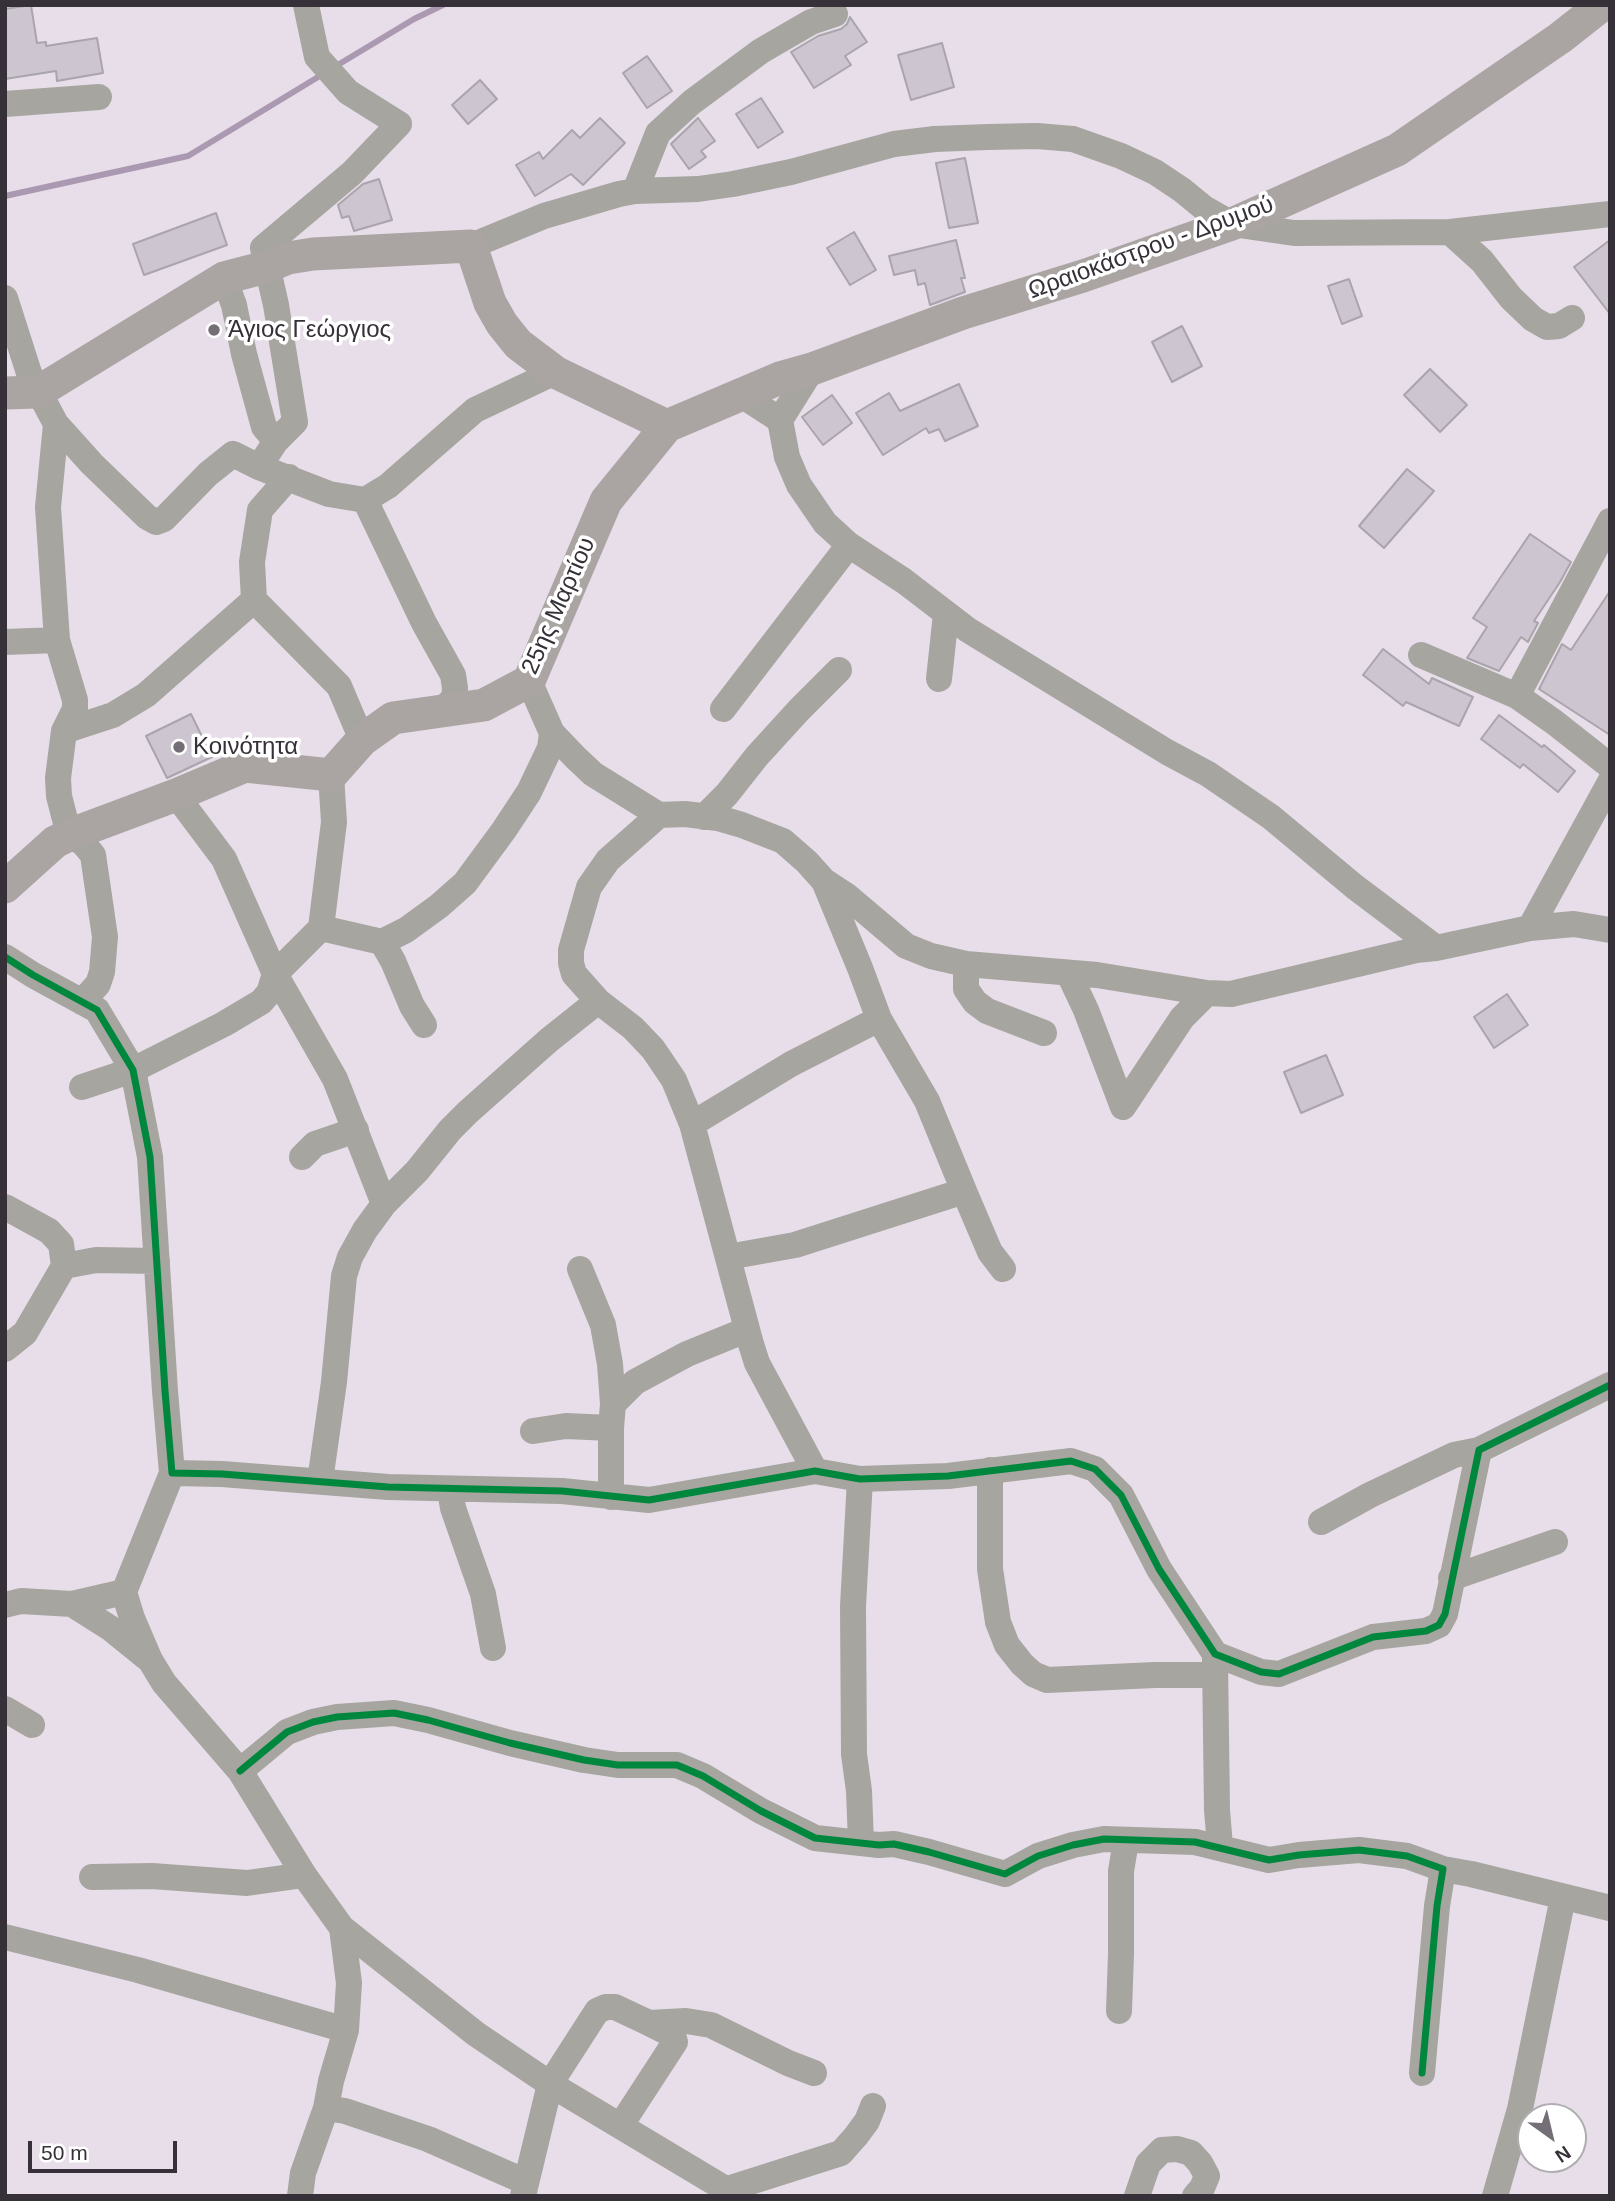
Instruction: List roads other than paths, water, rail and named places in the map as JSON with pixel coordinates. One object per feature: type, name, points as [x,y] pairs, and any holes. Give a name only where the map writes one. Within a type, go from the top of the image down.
[{"type":"main road","name":"Ωραιοκάστρου - Δρυμού","points":[[667,426],[780,378],[963,313],[1083,276],[1232,224],[1397,150],[1560,38],[1602,5]]},
{"type":"main road","points":[[5,393],[38,392],[224,278],[288,258],[313,254],[471,246],[490,303],[518,344],[555,372],[667,426]]},
{"type":"main road","name":"25ης Μαρτίου","points":[[331,775],[362,740],[393,718],[484,705],[529,681],[606,501],[667,426]]},
{"type":"main road","points":[[5,887],[55,842],[245,766],[331,775]]},
{"type":"street","points":[[259,467],[276,441],[295,422],[276,305],[263,248],[352,173],[399,124],[348,92],[317,58],[306,5]]},
{"type":"street","points":[[635,191],[658,133],[692,102],[761,51],[811,22],[835,14]]},
{"type":"street","points":[[5,104],[99,97]]},
{"type":"street","points":[[471,246],[579,204],[635,191],[698,189],[733,184],[791,172],[894,144],[935,139],[1037,136],[1073,139],[1132,162],[1154,172],[1232,224],[1294,233],[1451,232],[1610,214]]},
{"type":"street","points":[[1482,261],[1495,228]]},
{"type":"street","points":[[1451,232],[1482,261],[1511,298],[1533,319],[1548,327],[1559,326],[1572,318]]},
{"type":"street","points":[[224,278],[234,305],[264,428],[276,441]]},
{"type":"street","points":[[5,298],[17,339],[38,392],[56,424],[92,464],[147,517],[156,522],[164,519],[208,474],[233,454],[259,467],[330,494],[365,500],[388,486],[475,410],[555,372]]},
{"type":"street","points":[[811,369],[780,420],[787,457],[799,485],[825,523],[849,545],[904,581],[946,614],[1167,752],[1208,774],[1271,817],[1355,887],[1436,948]]},
{"type":"street","points":[[740,394],[780,420]]},
{"type":"street","points":[[56,424],[48,507],[57,640],[75,700],[75,709],[64,731],[58,778],[59,796],[69,835],[83,843],[93,855],[105,937],[102,972],[98,984],[82,1002]]},
{"type":"street","points":[[289,477],[260,510],[253,562],[254,600],[339,686],[362,740]]},
{"type":"street","points":[[365,500],[424,623],[453,675],[456,688],[454,699],[441,710]]},
{"type":"street","points":[[1517,696],[1610,521]]},
{"type":"street","points":[[723,709],[849,545]]},
{"type":"street","points":[[64,731],[113,715],[146,695],[254,600]]},
{"type":"street","points":[[939,679],[946,614]]},
{"type":"street","points":[[5,642],[57,640]]},
{"type":"street","points":[[1420,655],[1517,696],[1610,766]]},
{"type":"street","points":[[704,817],[799,710],[839,670]]},
{"type":"street","points":[[529,681],[552,733],[593,774],[659,816]]},
{"type":"street","points":[[321,928],[382,942],[406,930],[439,906],[465,883],[529,792],[550,748],[552,733]]},
{"type":"street","points":[[82,1087],[133,1070],[224,1024],[261,1002],[270,993],[275,975],[321,928],[334,822],[331,775]]},
{"type":"street","points":[[1530,928],[1610,782]]},
{"type":"street","points":[[176,795],[224,859],[275,975],[335,1079],[384,1204]]},
{"type":"street","points":[[815,1471],[757,1363],[692,1124],[674,1080],[653,1049],[633,1028],[598,1001],[573,974],[570,963],[571,950],[589,887],[608,860],[659,816],[685,814],[742,824],[783,841],[824,881],[847,896],[906,946],[931,956],[966,964],[1097,975],[1207,993],[1231,993],[1416,950],[1530,928],[1574,925],[1610,930]]},
{"type":"street","points":[[824,881],[879,1020],[928,1101],[990,1252],[1003,1269]]},
{"type":"street","points":[[382,942],[424,1026]]},
{"type":"street","points":[[5,957],[97,1010],[133,1070],[150,1157],[172,1473],[124,1592],[132,1618],[150,1660],[164,1683],[240,1771],[304,1875],[342,1928],[476,2034],[550,2084],[733,2193],[841,2153],[856,2136],[873,2106]]},
{"type":"street","points":[[966,964],[966,989],[975,1002],[987,1011],[1044,1033]]},
{"type":"street","points":[[1069,974],[1087,1010],[1123,1107],[1182,1018],[1207,993]]},
{"type":"street","points":[[320,1481],[334,1382],[344,1276],[350,1257],[365,1230],[384,1204],[468,1112],[549,1040],[598,1001]]},
{"type":"street","points":[[692,1124],[791,1064],[879,1020]]},
{"type":"street","points":[[302,1157],[315,1144],[356,1130]]},
{"type":"street","points":[[728,1257],[808,1241],[964,1191]]},
{"type":"street","points":[[5,1207],[49,1231],[61,1244],[64,1266],[25,1333],[5,1349]]},
{"type":"street","points":[[64,1266],[96,1260],[157,1261]]},
{"type":"street","points":[[580,1269],[603,1325],[610,1364],[611,1497]]},
{"type":"street","points":[[533,1431],[612,1416],[635,1382],[687,1354],[746,1330]]},
{"type":"street","points":[[1321,1522],[1454,1455],[1479,1450],[1610,1385]]},
{"type":"street","points":[[990,1470],[990,1569],[998,1622],[1007,1645],[1033,1674],[1047,1679],[1155,1675],[1215,1665],[1279,1674],[1373,1637],[1426,1631],[1439,1625],[1445,1614],[1479,1450]]},
{"type":"street","points":[[172,1473],[222,1474],[341,1485],[562,1491],[649,1500],[815,1471],[860,1479],[948,1476],[1071,1461],[1095,1469],[1121,1495],[1158,1569],[1215,1665],[1220,1846]]},
{"type":"street","points":[[860,1479],[853,1606],[854,1754],[861,1842]]},
{"type":"street","points":[[450,1490],[455,1515],[483,1594],[493,1648]]},
{"type":"street","points":[[1451,1578],[1555,1542]]},
{"type":"street","points":[[5,1605],[20,1601],[72,1604],[124,1592]]},
{"type":"street","points":[[72,1604],[110,1628],[150,1660]]},
{"type":"street","points":[[5,1709],[32,1725]]},
{"type":"street","points":[[240,1771],[287,1732],[313,1722],[337,1717],[394,1713],[583,1760],[618,1765],[677,1765],[703,1776],[761,1811],[815,1838],[879,1845],[894,1844],[1005,1874],[1038,1856],[1104,1839],[1195,1842],[1269,1860],[1359,1850],[1407,1856],[1443,1869],[1610,1908]]},
{"type":"street","points":[[1119,2011],[1121,1871],[1126,1841]]},
{"type":"street","points":[[1422,2073],[1437,1906],[1443,1869]]},
{"type":"street","points":[[92,1877],[152,1876],[247,1883],[304,1875]]},
{"type":"street","points":[[1495,2196],[1512,2143],[1526,2083],[1563,1897]]},
{"type":"street","points":[[300,2196],[303,2173],[326,2108],[346,2030],[349,1983],[342,1928]]},
{"type":"street","points":[[5,1937],[138,1970],[346,2030]]},
{"type":"street","points":[[326,2108],[428,2138],[524,2189],[550,2084],[597,2011],[615,2007],[673,2035],[676,2042],[621,2125]]},
{"type":"street","points":[[649,2023],[686,2021],[711,2025],[814,2073]]},
{"type":"street","points":[[1137,2196],[1148,2164],[1162,2150],[1177,2149],[1191,2153],[1207,2176],[1195,2196]]},
{"type":"waterway","points":[[336,66],[414,19],[443,5]]},
{"type":"waterway","points":[[5,196],[188,156],[323,74]]},
{"type":"place","name":"Άγιος Γεώργιος","points":[[214,330]]},
{"type":"place","name":"Κοινότητα","points":[[179,747]]}]
